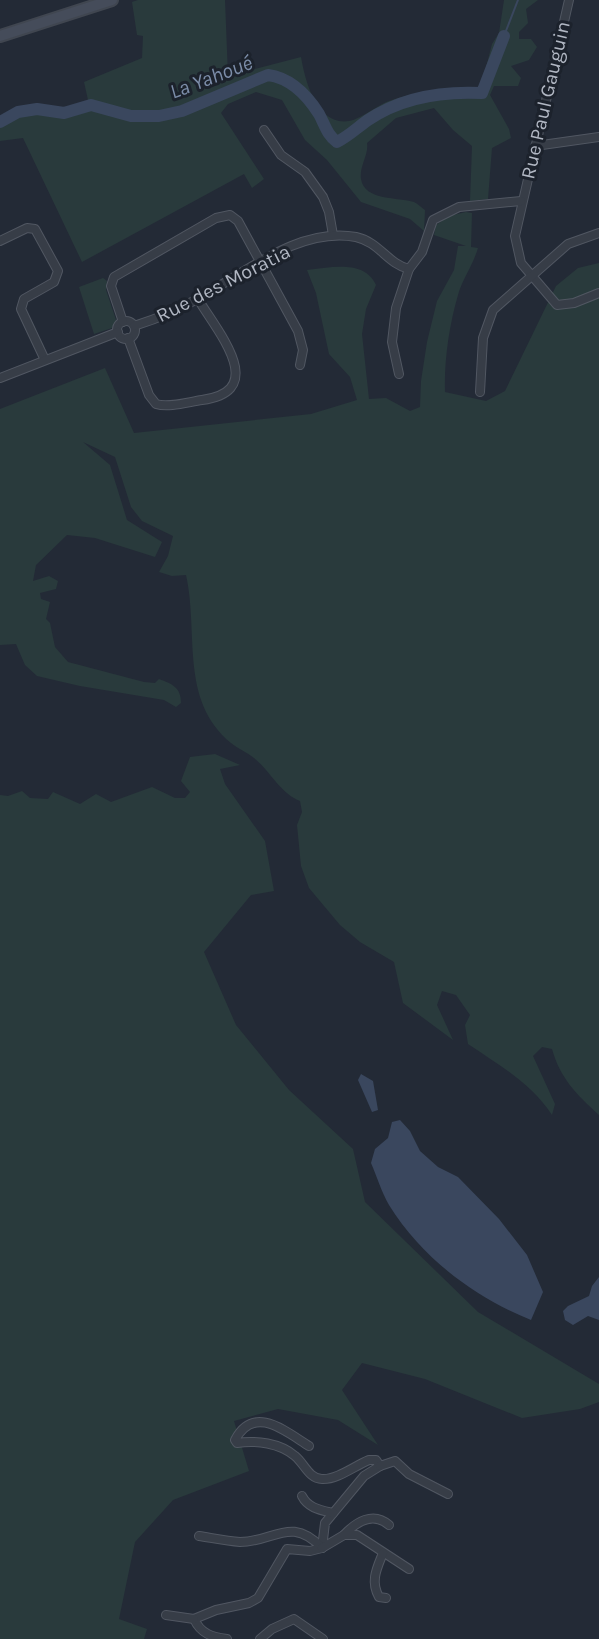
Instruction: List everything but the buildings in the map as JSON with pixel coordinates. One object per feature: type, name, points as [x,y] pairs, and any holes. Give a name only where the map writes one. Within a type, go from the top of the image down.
[{"type":"main road","points":[[0,36],[109,0]]},
{"type":"street","name":"Rue Paul Gauguin","points":[[569,0],[521,201],[516,247],[521,263],[557,305],[574,303],[599,293]]},
{"type":"street","points":[[264,130],[281,155],[305,172],[323,197],[329,212],[333,235]]},
{"type":"street","points":[[535,146],[599,137]]},
{"type":"street","points":[[399,374],[392,342],[393,326],[409,269],[422,252],[431,223],[439,215],[459,207],[521,201]]},
{"type":"street","points":[[0,378],[118,332],[123,322],[111,286],[114,277],[216,218],[230,215],[238,220],[302,342],[300,365]]},
{"type":"street","points":[[0,241],[27,228],[35,229],[58,271],[54,282],[24,299],[21,309],[45,360]]},
{"type":"street","points":[[480,392],[483,338],[488,321],[501,301],[532,278],[568,244],[599,233]]},
{"type":"street","name":"Rue des Moratia","points":[[134,327],[165,316],[291,247],[333,235],[358,238],[375,244],[399,267],[409,269]]},
{"type":"street","points":[[118,332],[121,336],[128,338],[149,395],[156,404],[166,405],[220,398],[235,384],[237,369],[198,299]]},
{"type":"street","name":"Rue des Moratia","points":[[123,322],[128,321],[134,327],[134,334],[128,338]]},
{"type":"street","points":[[309,1446],[273,1423],[265,1422],[248,1425],[240,1431],[235,1440],[237,1443],[259,1442],[281,1448],[295,1455],[314,1477],[320,1480],[328,1479],[369,1460],[376,1460],[380,1466]]},
{"type":"street","points":[[322,1548],[325,1522],[364,1476],[380,1466],[395,1461],[409,1474],[448,1494]]},
{"type":"street","points":[[302,1496],[305,1502],[316,1509],[333,1513]]},
{"type":"street","points":[[166,1615],[194,1619],[216,1610],[249,1603],[258,1598],[287,1549],[310,1551],[322,1548],[344,1535],[355,1524],[373,1517],[382,1519],[389,1525]]},
{"type":"street","points":[[198,1536],[241,1542],[288,1530],[302,1533],[322,1548]]},
{"type":"street","points":[[344,1535],[357,1535],[409,1569]]},
{"type":"street","points":[[383,1553],[375,1572],[374,1588],[379,1597],[386,1598]]},
{"type":"street","points":[[194,1619],[199,1630],[214,1637],[227,1639]]},
{"type":"street","points":[[260,1639],[272,1629],[294,1619],[324,1639]]},
{"type":"shaded area","points":[[138,0],[225,0],[228,76],[301,57],[309,89],[320,109],[338,121],[349,121],[389,101],[406,96],[438,90],[481,87],[492,44],[499,33],[504,0],[538,0],[526,9],[528,23],[519,32],[519,39],[531,39],[537,47],[529,60],[511,66],[521,78],[518,86],[494,86],[490,95],[509,129],[511,138],[492,148],[488,199],[470,201],[472,146],[453,130],[434,108],[396,118],[367,143],[361,174],[364,186],[375,195],[414,202],[425,210],[424,231],[410,219],[361,202],[327,160],[305,140],[282,100],[256,92],[228,104],[221,113],[264,179],[252,188],[244,174],[82,262],[23,138],[0,141],[0,126],[20,114],[66,115],[90,109],[84,82],[142,58],[143,36],[137,35],[132,2]]},
{"type":"shaded area","points":[[472,213],[471,247],[478,248],[460,289],[452,319],[446,356],[445,392],[486,401],[505,391],[556,286],[578,268],[599,263],[599,1115],[570,1085],[552,1049],[542,1047],[533,1056],[555,1104],[552,1115],[524,1084],[468,1044],[465,1025],[470,1015],[456,995],[442,991],[437,1005],[453,1040],[403,1003],[394,962],[360,942],[340,925],[309,888],[301,866],[297,825],[302,812],[300,801],[281,788],[254,758],[231,743],[215,726],[204,707],[197,686],[194,665],[190,597],[186,575],[172,576],[159,572],[168,556],[173,536],[142,521],[131,507],[115,457],[83,442],[110,465],[127,520],[162,542],[155,557],[95,538],[67,535],[36,565],[33,581],[49,576],[58,581],[56,589],[40,593],[41,599],[50,602],[46,619],[50,623],[55,647],[68,662],[144,682],[155,683],[159,679],[177,690],[181,703],[176,707],[164,700],[80,686],[37,676],[25,665],[16,644],[0,645],[0,409],[105,368],[134,433],[311,414],[357,400],[350,377],[329,354],[316,293],[307,270],[336,267],[363,271],[376,285],[366,309],[362,334],[369,399],[386,398],[410,411],[420,407],[427,342],[437,301],[454,270],[458,246],[466,246],[434,235],[436,225],[449,216]]},
{"type":"shaded area","points":[[103,278],[107,281],[106,290],[117,323],[115,327],[94,334],[79,287]]},
{"type":"shaded area","points":[[215,754],[240,765],[220,769],[225,784],[265,841],[274,891],[251,895],[204,952],[236,1025],[289,1090],[353,1149],[365,1202],[478,1312],[599,1384],[599,1402],[580,1409],[522,1418],[425,1379],[362,1363],[342,1390],[378,1445],[338,1420],[278,1409],[234,1421],[249,1471],[173,1500],[135,1542],[119,1619],[147,1629],[144,1639],[0,1639],[0,795],[8,796],[22,791],[30,798],[48,799],[53,792],[80,804],[96,794],[111,802],[152,787],[175,798],[185,798],[190,792],[181,781],[190,757]]},
{"type":"water","points":[[361,1074],[373,1081],[378,1110],[372,1112],[358,1080]]},
{"type":"water","points":[[400,1120],[410,1131],[420,1151],[438,1167],[458,1177],[499,1219],[527,1255],[543,1292],[531,1320],[489,1300],[451,1274],[417,1242],[389,1205],[371,1163],[375,1149],[388,1138],[392,1122]]},
{"type":"water","points":[[599,1277],[599,1320],[588,1316],[573,1325],[565,1320],[563,1311],[568,1306],[589,1296],[592,1286]]},
{"type":"waterway","points":[[504,36],[518,0]]},
{"type":"waterway","name":"La Yahoué","points":[[0,122],[18,112],[37,109],[64,113],[91,105],[131,116],[159,116],[182,111],[268,75],[298,88],[319,114],[328,133],[337,142],[381,112],[408,101],[452,93],[482,93],[504,36]]}]
